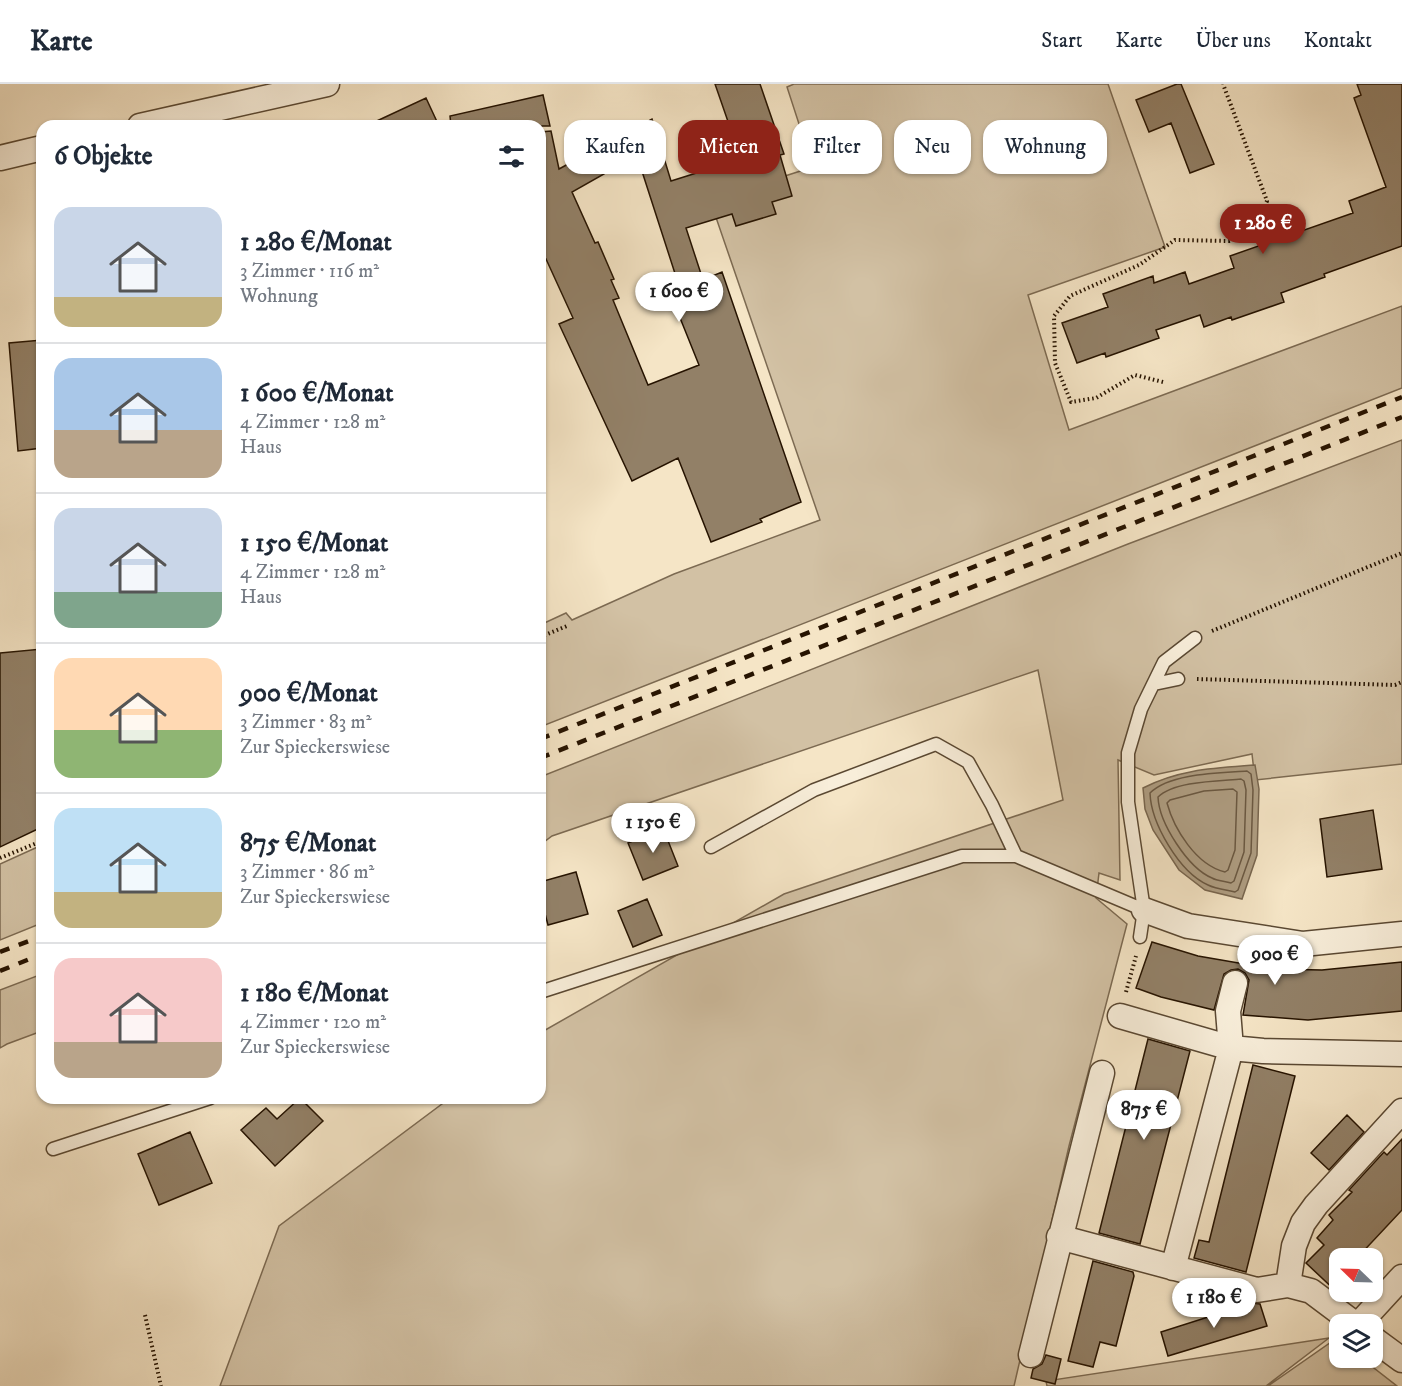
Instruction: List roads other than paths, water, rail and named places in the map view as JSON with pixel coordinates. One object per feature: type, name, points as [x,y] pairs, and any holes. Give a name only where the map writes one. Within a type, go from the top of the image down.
[{"type":"street","points":[[167,120],[327,84]]},
{"type":"street","points":[[0,158],[36,149]]},
{"type":"street","points":[[1144,910],[1242,947],[1303,944],[1402,934]]},
{"type":"street","points":[[1173,1268],[1231,1048],[1228,1011],[1235,983]]},
{"type":"street","points":[[1120,1016],[1231,1048],[1263,1051],[1402,1054]]},
{"type":"street","points":[[1030,1354],[1102,1073]]},
{"type":"street","points":[[1288,1286],[1294,1246],[1303,1223],[1316,1205],[1402,1111]]},
{"type":"street","points":[[1059,1238],[1257,1290],[1288,1286],[1311,1291],[1343,1314]]},
{"type":"street","points":[[1367,1314],[1402,1277]]},
{"type":"street","points":[[1383,1346],[1402,1360]]},
{"type":"lane","points":[[1140,938],[1144,910],[1128,802],[1128,753],[1141,709],[1164,662],[1195,638]]},
{"type":"lane","points":[[1154,684],[1178,679]]},
{"type":"lane","points":[[711,847],[814,790],[936,744],[968,762],[992,805],[1016,856]]},
{"type":"lane","points":[[546,990],[962,856],[1016,856],[1144,910]]},
{"type":"lane","points":[[53,1149],[192,1104]]},
{"type":"water","points":[[1255,765],[1259,789],[1257,855],[1242,899],[1205,890],[1179,870],[1153,830],[1145,809],[1143,788],[1184,773]]},
{"type":"railway","points":[[546,737],[1402,397]]},
{"type":"railway","points":[[546,756],[1402,417]]},
{"type":"railway","points":[[0,952],[36,938]]},
{"type":"railway","points":[[0,971],[36,956]]}]
